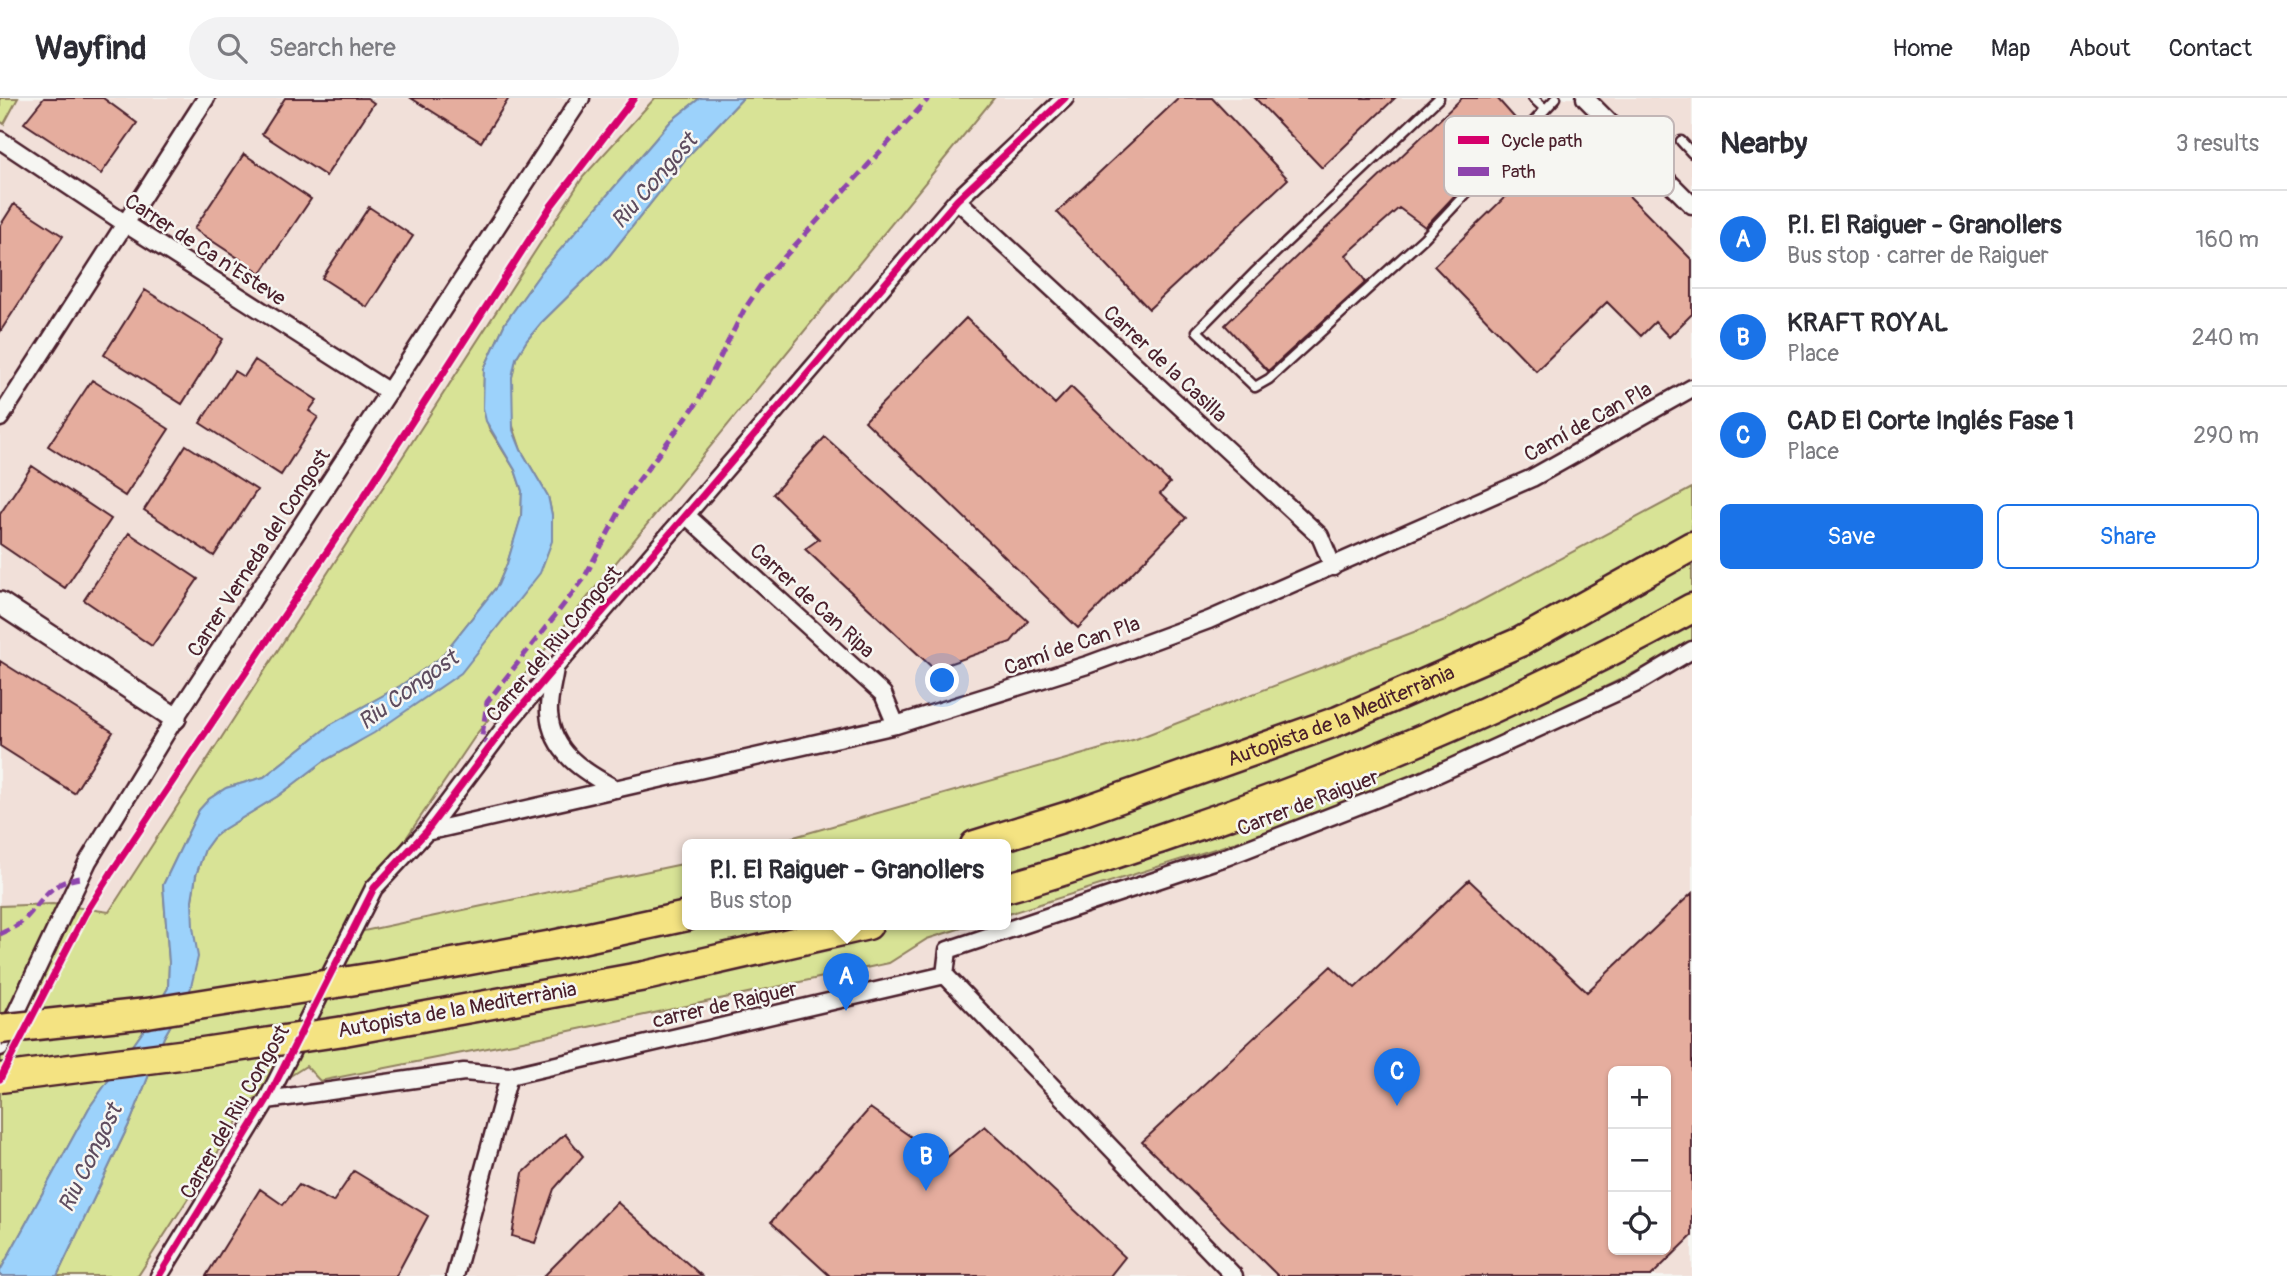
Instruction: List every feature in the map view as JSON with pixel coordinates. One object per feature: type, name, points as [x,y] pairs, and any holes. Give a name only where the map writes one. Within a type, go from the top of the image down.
[{"type":"highway","name":"Autopista de la Mediterrània","points":[[994,839],[1075,814],[1338,721],[1520,642],[1692,546]]},
{"type":"highway","points":[[1011,886],[1252,808],[1357,768],[1526,694],[1692,608]]},
{"type":"highway","points":[[0,1029],[147,1013],[381,976],[553,945],[682,917]]},
{"type":"highway","name":"Autopista de la Mediterrània","points":[[0,1078],[344,1031],[645,976],[846,930]]},
{"type":"street","points":[[0,418],[206,98]]},
{"type":"street","name":"Carrer Verneda del Congost","points":[[0,1047],[88,861],[175,718],[581,98]]},
{"type":"street","name":"Carrer del Riu Congost","points":[[159,1276],[267,1100],[374,888],[426,832],[511,719],[957,200],[1065,98]]},
{"type":"street","points":[[1586,98],[1604,116]]},
{"type":"street","name":"Carrer de Ca n'Esteve","points":[[0,140],[389,392]]},
{"type":"street","points":[[1674,187],[1692,205]]},
{"type":"street","name":"Carrer de la Casilla","points":[[957,200],[1320,536],[1334,567]]},
{"type":"street","name":"Camí de Can Pla","points":[[426,832],[896,725],[1087,665],[1209,620],[1532,478],[1692,388]]},
{"type":"street","name":"Carrer de Can Ripa","points":[[687,516],[883,694],[896,725]]},
{"type":"street","points":[[0,603],[175,718]]},
{"type":"street","name":"Carrer de Raiguer","points":[[1011,929],[1226,857],[1424,780],[1635,684],[1692,650]]},
{"type":"street","points":[[556,666],[549,713],[558,743],[576,766],[616,789]]},
{"type":"street","name":"Carrer de Raiguer","points":[[945,975],[948,950],[1008,930]]},
{"type":"street","points":[[945,975],[1234,1276]]},
{"type":"street","name":"carrer de Raiguer","points":[[267,1100],[464,1072],[509,1076],[945,975]]},
{"type":"street","points":[[455,1276],[509,1076]]},
{"type":"lane","points":[[1439,98],[1254,273],[1197,331],[1255,387],[1269,379],[1424,238],[1463,196]]},
{"type":"lane","points":[[1533,98],[1545,109]]},
{"type":"lane","points":[[1538,116],[1556,98]]},
{"type":"lane","points":[[1681,141],[1692,153]]},
{"type":"shaded area","points":[[18,98],[655,98],[583,177],[109,913],[53,904],[0,906],[0,121],[5,123]]},
{"type":"shaded area","points":[[994,98],[1692,98],[1692,487],[1445,620],[1136,739],[787,839],[682,839],[682,864],[339,936],[478,732]]},
{"type":"shaded area","points":[[1692,641],[1692,1276],[138,1276],[251,1101],[307,1066],[320,1081],[889,963],[927,939],[955,930],[1011,930],[1011,913],[1262,834],[1470,753],[1660,660]]},
{"type":"green space","points":[[0,98],[18,98],[4,124],[0,121]]},
{"type":"green space","points":[[655,98],[700,98],[671,121],[542,271],[505,323],[484,369],[483,408],[489,428],[515,470],[522,491],[521,518],[498,585],[440,658],[400,686],[330,725],[264,777],[226,788],[209,799],[199,810],[163,885],[169,962],[168,988],[144,1030],[89,1108],[0,1271],[0,906],[53,904],[109,912],[583,177]]},
{"type":"green space","points":[[743,98],[994,98],[478,732],[340,936],[682,864],[682,930],[955,930],[927,939],[889,963],[513,1043],[320,1081],[306,1066],[251,1101],[138,1276],[57,1276],[131,1120],[164,1037],[190,991],[192,900],[196,875],[205,849],[224,829],[278,796],[324,761],[355,744],[441,686],[473,656],[513,607],[552,535],[548,496],[521,450],[512,423],[512,377],[516,358],[541,323],[609,256],[688,156]]},
{"type":"green space","points":[[1692,488],[1692,641],[1660,660],[1470,753],[1262,834],[1011,913],[1011,839],[787,839],[1136,739],[1445,620]]},
{"type":"water","name":"Riu Congost","points":[[700,98],[743,98],[688,156],[609,256],[541,323],[516,358],[512,377],[513,430],[521,450],[548,496],[552,515],[552,541],[540,573],[461,673],[374,733],[324,761],[278,796],[213,838],[205,849],[196,875],[192,900],[198,957],[190,991],[164,1037],[131,1120],[57,1276],[0,1276],[0,1271],[89,1108],[144,1030],[168,988],[169,962],[163,885],[199,810],[209,799],[226,788],[264,777],[330,725],[400,686],[440,658],[498,585],[521,517],[522,491],[515,470],[486,421],[483,408],[484,369],[505,323],[542,271],[671,121]]},
{"type":"building","points":[[44,98],[103,98],[137,123],[101,174],[24,123]]},
{"type":"building","points":[[285,98],[367,98],[374,103],[326,176],[262,134]]},
{"type":"building","points":[[411,98],[509,98],[481,142]]},
{"type":"building","points":[[1179,98],[1212,98],[1288,179],[1149,309],[1057,212]]},
{"type":"building","points":[[1255,98],[1395,98],[1322,168]]},
{"type":"building","points":[[1462,98],[1497,98],[1513,116],[1444,116],[1444,196],[1454,196],[1425,227],[1399,208],[1346,255],[1366,282],[1268,371],[1225,325]]},
{"type":"building","points":[[244,154],[311,199],[261,273],[194,229]]},
{"type":"building","points":[[1506,196],[1629,196],[1692,260],[1692,314],[1669,337],[1655,322],[1641,336],[1607,302],[1536,371],[1434,266]]},
{"type":"building","points":[[14,204],[63,236],[0,332],[0,226]]},
{"type":"building","points":[[369,207],[413,236],[367,307],[322,278]]},
{"type":"building","points":[[145,290],[223,339],[182,404],[104,355]]},
{"type":"building","points":[[966,318],[1055,404],[1071,387],[1170,483],[1160,494],[1186,518],[1078,628],[865,421]]},
{"type":"building","points":[[255,360],[317,400],[309,411],[318,417],[281,475],[200,423],[234,371],[244,377]]},
{"type":"building","points":[[92,380],[169,429],[125,496],[48,446]]},
{"type":"building","points":[[825,437],[1028,621],[1011,642],[934,669],[805,549],[819,539],[773,494]]},
{"type":"building","points":[[186,445],[257,490],[214,556],[144,510]]},
{"type":"building","points":[[32,466],[111,519],[65,588],[0,544],[0,514]]},
{"type":"building","points":[[129,533],[198,579],[152,646],[84,600]]},
{"type":"building","points":[[0,661],[113,732],[74,793],[0,746]]},
{"type":"building","points":[[1469,880],[1587,992],[1692,893],[1692,1236],[1651,1276],[1278,1276],[1142,1142],[1331,966],[1355,988]]},
{"type":"building","points":[[870,1108],[944,1160],[985,1126],[1125,1257],[1110,1276],[830,1276],[771,1222]]},
{"type":"building","points":[[565,1134],[583,1156],[554,1189],[535,1243],[512,1236],[523,1173]]},
{"type":"building","points":[[354,1171],[428,1216],[396,1276],[206,1276],[260,1189],[283,1205],[299,1185],[333,1202]]},
{"type":"building","points":[[617,1202],[702,1276],[544,1276]]},
{"type":"marked path","points":[[490,748],[482,736],[487,702],[583,580],[630,492],[697,403],[744,310],[767,276],[929,98]]},
{"type":"marked path","points":[[0,934],[22,922],[54,888],[80,878]]},
{"type":"cycle path","points":[[0,1079],[85,914],[111,873],[357,507],[551,206],[634,98]]},
{"type":"cycle path","points":[[159,1276],[267,1100],[374,888],[426,832],[511,719],[957,200],[1065,98]]},
{"type":"place","name":"P.I. El Raiguer - Granollers","points":[[846,1011]]},
{"type":"place","name":"CAD El Corte Inglés Fase 1","points":[[1397,1106]]},
{"type":"place","name":"KRAFT ROYAL","points":[[926,1191]]}]
